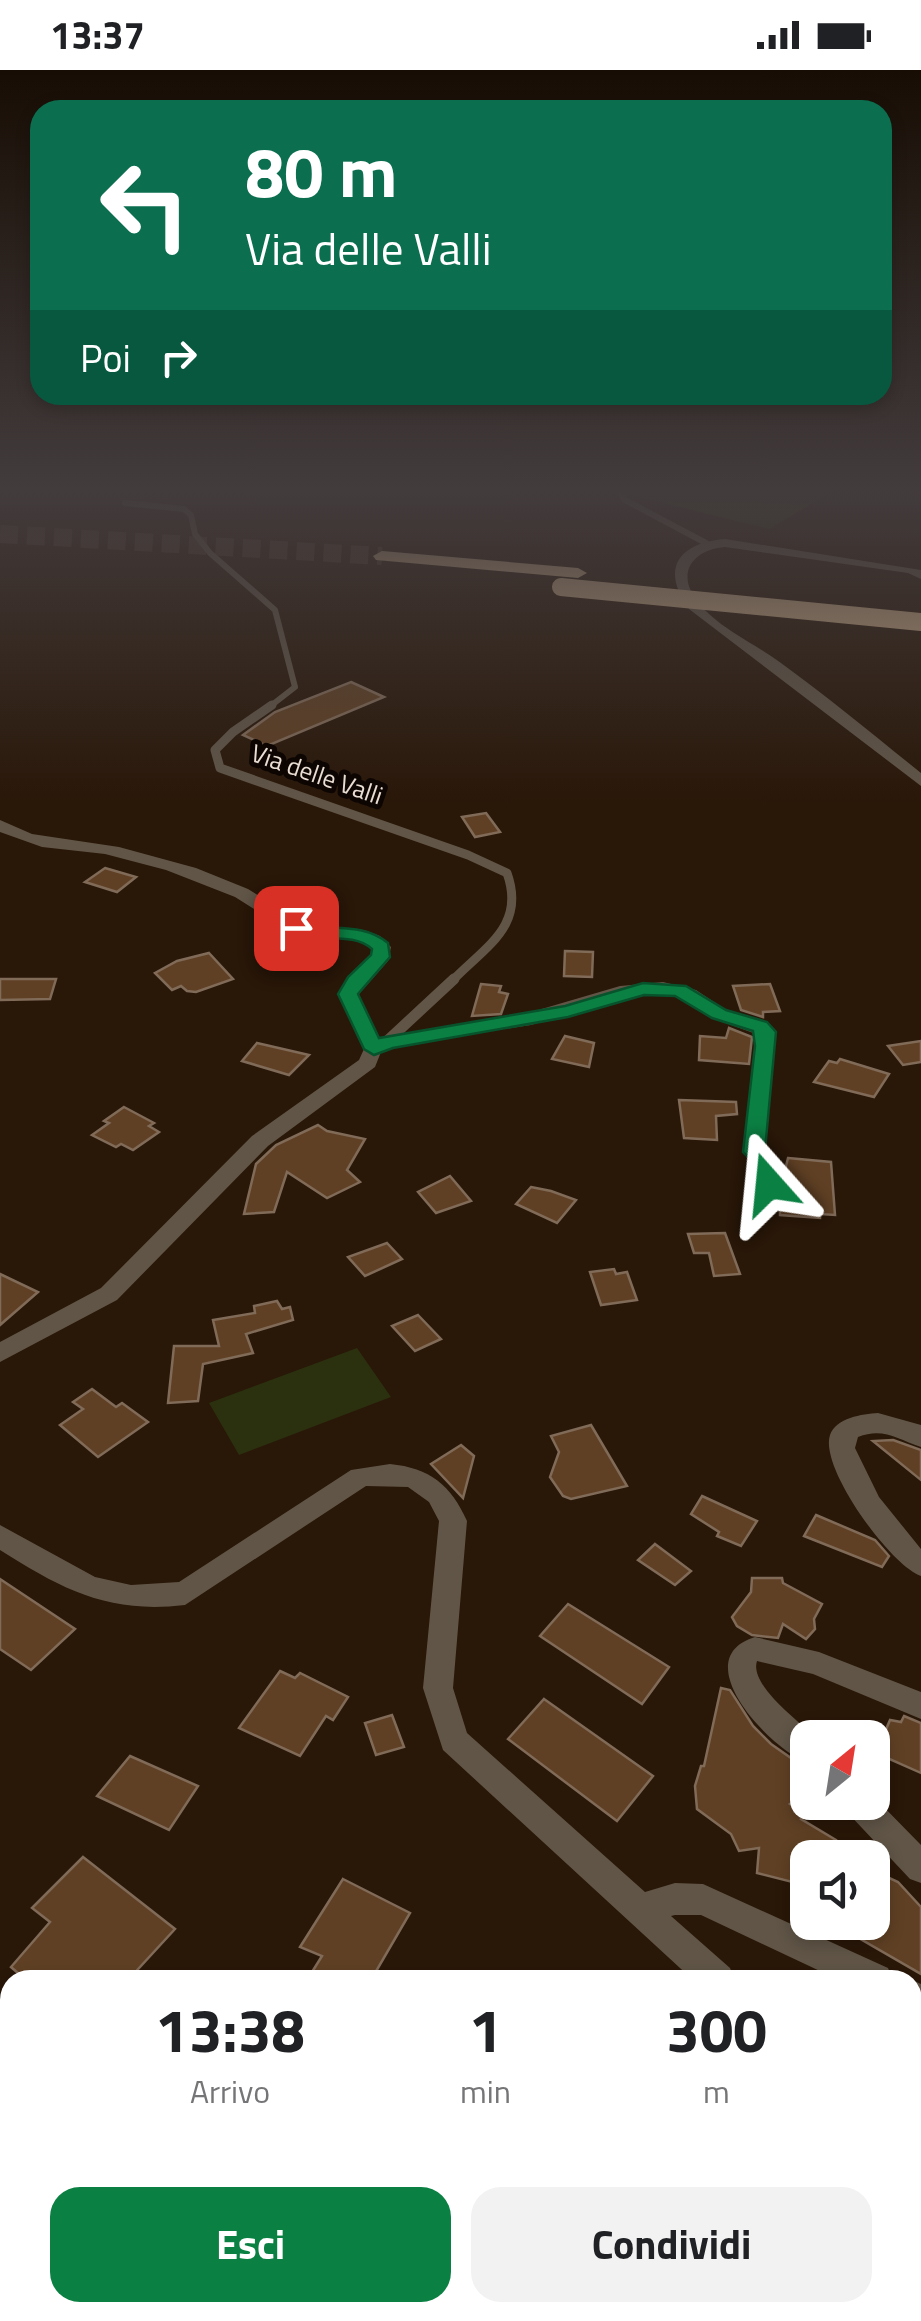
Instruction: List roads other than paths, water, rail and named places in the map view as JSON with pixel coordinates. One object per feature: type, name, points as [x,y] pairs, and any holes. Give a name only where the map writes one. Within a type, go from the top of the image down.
[{"type":"highway","points":[[654,596],[921,622]]},
{"type":"highway","points":[[781,596],[921,612]]},
{"type":"street","points":[[687,596],[706,617],[774,664],[921,780]]},
{"type":"street","points":[[0,825],[49,842],[119,852],[194,875],[257,901],[308,933],[356,932],[374,938],[382,947],[380,957],[355,981],[348,994],[381,1046],[531,1019],[643,989],[663,988],[689,994],[719,1014],[754,1024],[766,1032],[754,1152],[769,1165],[769,1184]]},
{"type":"street","name":"Via delle Valli","points":[[0,1353],[109,1294],[260,1141],[368,1063],[381,1046]]},
{"type":"street","points":[[921,1436],[893,1423],[876,1421],[853,1427],[843,1436],[840,1448],[869,1506],[900,1548],[921,1565]]},
{"type":"street","points":[[0,1536],[79,1583],[119,1598],[153,1599],[185,1593],[360,1477],[386,1472],[410,1476],[434,1488],[447,1502],[453,1521],[438,1688],[446,1725],[454,1740],[707,1970]]},
{"type":"street","points":[[790,1731],[742,1675],[740,1662],[756,1648],[790,1656],[921,1706]]},
{"type":"street","points":[[875,1820],[921,1868]]},
{"type":"street","points":[[639,1910],[676,1898],[702,1900],[854,1970]]},
{"type":"lane","name":"Via delle Valli","points":[[258,596],[274,610],[294,687],[276,706],[226,736],[214,750],[220,768],[468,855],[507,873],[516,898],[516,910],[509,922],[434,1001],[381,1046]]}]
